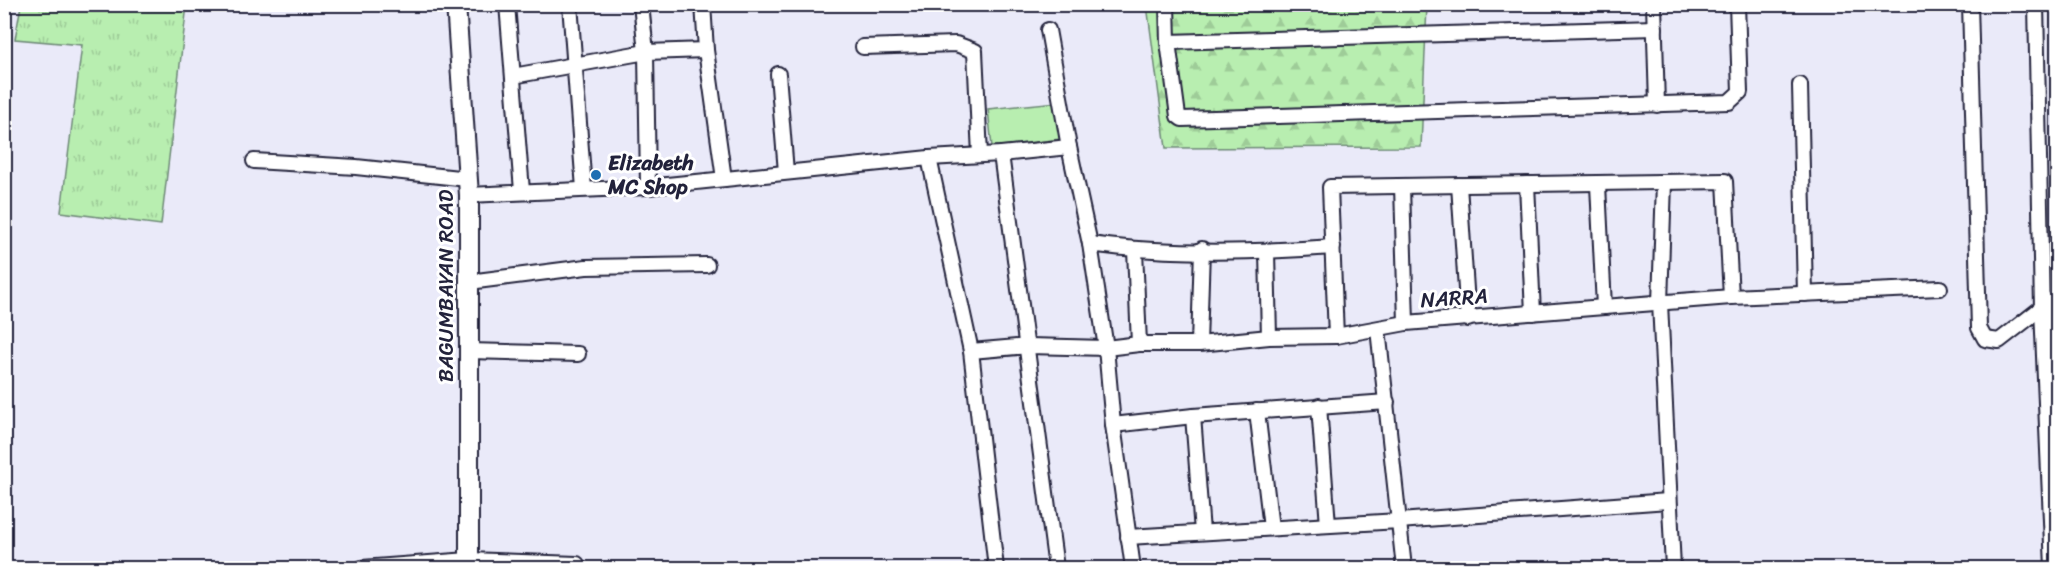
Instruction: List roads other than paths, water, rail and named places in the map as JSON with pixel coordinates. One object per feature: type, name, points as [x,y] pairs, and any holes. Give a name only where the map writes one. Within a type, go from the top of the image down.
[{"type":"street","name":"BAGUMBAYAN ROAD","points":[[456,4],[468,187],[469,564]]},
{"type":"street","points":[[507,4],[522,191]]},
{"type":"street","points":[[570,4],[584,189]]},
{"type":"street","points":[[641,4],[646,52],[648,187]]},
{"type":"street","points":[[703,4],[706,50],[724,179]]},
{"type":"street","points":[[1167,4],[1168,42],[1178,116],[1182,119],[1729,102],[1740,92],[1737,4]]},
{"type":"street","points":[[1654,4],[1657,105]]},
{"type":"street","points":[[1970,4],[1979,328],[1985,339],[2000,341],[2058,295]]},
{"type":"street","points":[[2036,4],[2043,309],[2054,568]]},
{"type":"street","points":[[1168,42],[1655,28]]},
{"type":"street","points":[[1048,30],[1068,147],[1090,244],[1106,348],[1113,426],[1133,568]]},
{"type":"street","points":[[863,47],[956,44],[975,51],[980,155]]},
{"type":"street","points":[[513,76],[646,52],[706,50]]},
{"type":"street","points":[[778,74],[786,172]]},
{"type":"street","points":[[1800,86],[1805,294]]},
{"type":"street","points":[[254,161],[356,167],[468,187],[522,191],[648,187],[929,158],[1068,147]]},
{"type":"street","points":[[1001,154],[1029,346],[1056,568]]},
{"type":"street","points":[[929,158],[971,351],[996,568]]},
{"type":"street","points":[[1664,182],[1660,303],[1673,568]]},
{"type":"street","points":[[1336,336],[1330,187],[1725,182],[1731,297]]},
{"type":"street","points":[[1527,184],[1533,313]]},
{"type":"street","points":[[1459,185],[1468,319]]},
{"type":"street","points":[[1598,185],[1604,307]]},
{"type":"street","points":[[1402,186],[1406,323]]},
{"type":"street","points":[[1090,244],[1135,250],[1202,249],[1267,252],[1333,247]]},
{"type":"street","points":[[1199,344],[1202,249]]},
{"type":"street","points":[[1135,250],[1139,344]]},
{"type":"street","points":[[1267,252],[1269,337]]},
{"type":"street","points":[[469,282],[586,267],[707,265]]},
{"type":"street","name":"NARRA","points":[[971,351],[1029,346],[1106,348],[1139,344],[1199,344],[1269,337],[1336,336],[1406,323],[1604,307],[1731,297],[1940,288]]},
{"type":"street","points":[[1378,329],[1404,568]]},
{"type":"street","points":[[469,351],[578,354]]},
{"type":"street","points":[[1113,426],[1192,416],[1387,402]]},
{"type":"street","points":[[1319,406],[1328,525]]},
{"type":"street","points":[[1257,411],[1271,528]]},
{"type":"street","points":[[1192,416],[1202,532]]},
{"type":"street","points":[[1128,537],[1399,521],[1668,501]]},
{"type":"street","points":[[362,568],[469,564],[577,564],[572,568]]},
{"type":"place","name":"Elizabeth MC Shop","points":[[596,175]]}]
